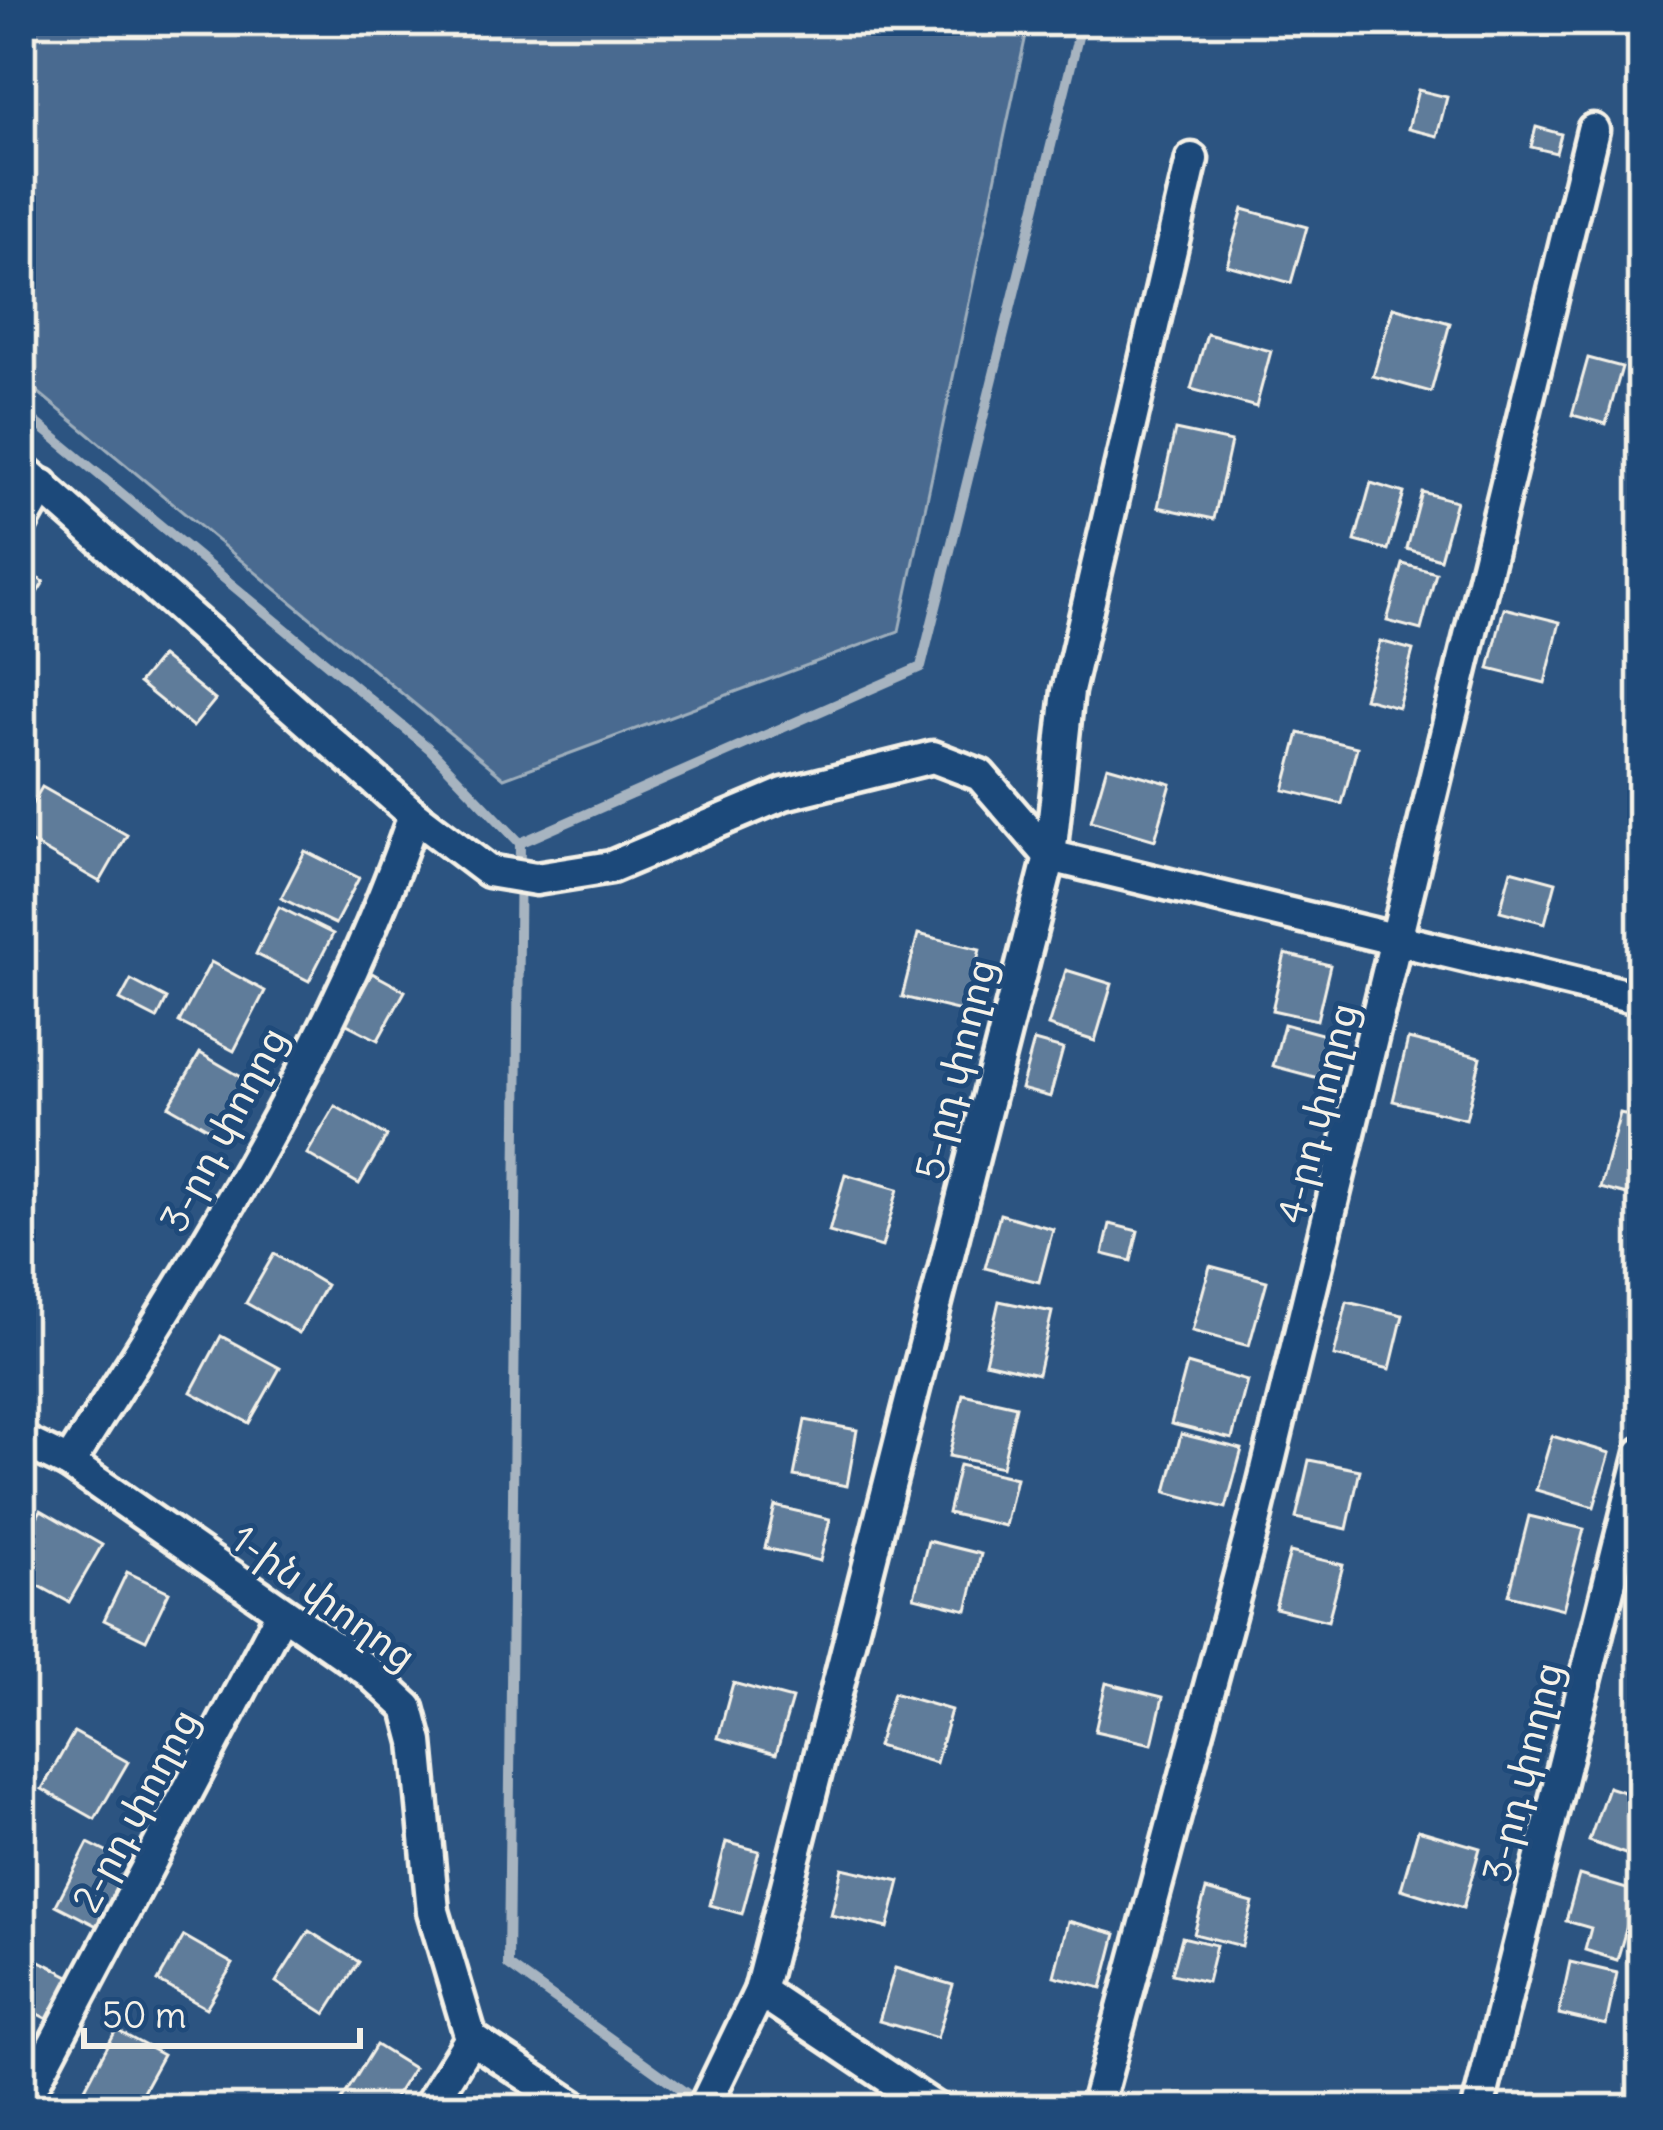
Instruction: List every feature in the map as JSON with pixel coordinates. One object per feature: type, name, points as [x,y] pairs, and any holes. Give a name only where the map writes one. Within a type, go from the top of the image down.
[{"type":"street","name":"4-րդ փողոց","points":[[1096,2109],[1255,1519],[1401,938],[1453,699],[1593,130]]},
{"type":"street","name":"5-րդ փողոց","points":[[703,2109],[760,1991],[1050,856],[1069,691],[1192,159]]},
{"type":"street","points":[[21,524],[32,476],[413,815],[488,871],[536,879],[611,867],[784,794],[933,757],[980,775],[1050,856],[1642,999]]},
{"type":"street","name":"3-րդ փողոց","points":[[69,1463],[205,1251],[381,911],[413,815]]},
{"type":"street","name":"1-ին փողոց","points":[[21,1440],[69,1463],[368,1672],[408,1708],[417,1742],[433,1911],[471,2038]]},
{"type":"street","name":"3-րդ փողոց","points":[[1478,2109],[1642,1453]]},
{"type":"street","name":"2-րդ փողոց","points":[[21,2108],[282,1612]]},
{"type":"street","points":[[760,1991],[936,2109]]},
{"type":"street","points":[[427,2109],[471,2038],[578,2109]]},
{"type":"shaded area","points":[[21,21],[1029,21],[899,631],[504,778],[21,378]]},
{"type":"building","points":[[1418,90],[1447,97],[1437,136],[1408,129]]},
{"type":"building","points":[[1536,127],[1561,134],[1556,153],[1531,147]]},
{"type":"building","points":[[1243,209],[1307,227],[1291,283],[1227,265]]},
{"type":"building","points":[[1393,307],[1450,323],[1431,392],[1373,376]]},
{"type":"building","points":[[1207,334],[1271,351],[1256,407],[1191,389]]},
{"type":"building","points":[[1588,358],[1622,367],[1606,424],[1572,415]]},
{"type":"building","points":[[1175,430],[1231,442],[1214,519],[1158,507]]},
{"type":"building","points":[[1371,483],[1404,493],[1388,550],[1355,541]]},
{"type":"building","points":[[1422,492],[1456,501],[1440,559],[1407,549]]},
{"type":"building","points":[[1403,564],[1436,573],[1421,630],[1387,621]]},
{"type":"building","points":[[28,572],[44,582],[21,618],[21,583]]},
{"type":"building","points":[[1504,608],[1560,622],[1545,683],[1489,669]]},
{"type":"building","points":[[1380,641],[1413,650],[1398,707],[1364,698]]},
{"type":"building","points":[[161,656],[215,700],[193,727],[139,683]]},
{"type":"building","points":[[1299,733],[1357,747],[1342,804],[1284,790]]},
{"type":"building","points":[[1107,766],[1171,784],[1155,840],[1091,821]]},
{"type":"building","points":[[42,787],[127,835],[100,882],[21,837],[21,823]]},
{"type":"building","points":[[305,851],[359,878],[335,924],[281,898]]},
{"type":"building","points":[[1511,870],[1556,882],[1545,923],[1500,911]]},
{"type":"building","points":[[279,907],[333,934],[309,981],[256,954]]},
{"type":"building","points":[[918,934],[980,949],[965,1012],[902,997]]},
{"type":"building","points":[[1285,954],[1330,965],[1317,1020],[1272,1010]]},
{"type":"building","points":[[211,962],[265,991],[234,1051],[179,1022]]},
{"type":"building","points":[[1066,970],[1112,984],[1095,1041],[1048,1026]]},
{"type":"building","points":[[372,973],[405,991],[378,1040],[345,1023]]},
{"type":"building","points":[[131,980],[167,999],[157,1019],[120,1000]]},
{"type":"building","points":[[1284,1024],[1329,1036],[1318,1078],[1273,1066]]},
{"type":"building","points":[[1408,1039],[1481,1057],[1466,1119],[1393,1101]]},
{"type":"building","points":[[1034,1041],[1063,1049],[1050,1097],[1021,1089]]},
{"type":"building","points":[[200,1053],[255,1085],[225,1138],[169,1106]]},
{"type":"building","points":[[335,1106],[387,1136],[359,1184],[307,1154]]},
{"type":"building","points":[[1620,1113],[1642,1118],[1642,1199],[1600,1188]]},
{"type":"building","points":[[845,1174],[898,1189],[882,1247],[829,1232]]},
{"type":"building","points":[[1000,1214],[1053,1229],[1039,1282],[985,1268]]},
{"type":"building","points":[[1110,1224],[1138,1231],[1131,1261],[1103,1254]]},
{"type":"building","points":[[274,1254],[326,1285],[299,1333],[246,1303]]},
{"type":"building","points":[[1210,1266],[1267,1281],[1249,1346],[1192,1331]]},
{"type":"building","points":[[999,1301],[1052,1312],[1038,1374],[985,1362]]},
{"type":"building","points":[[1347,1302],[1403,1315],[1390,1369],[1334,1356]]},
{"type":"building","points":[[221,1336],[280,1368],[249,1423],[191,1392]]},
{"type":"building","points":[[1187,1364],[1247,1381],[1232,1439],[1171,1424]]},
{"type":"building","points":[[963,1394],[1016,1406],[1002,1467],[949,1456]]},
{"type":"building","points":[[805,1420],[857,1430],[847,1486],[794,1476]]},
{"type":"building","points":[[1181,1434],[1242,1449],[1226,1508],[1166,1492]]},
{"type":"building","points":[[1552,1436],[1610,1453],[1594,1507],[1536,1490]]},
{"type":"building","points":[[1309,1460],[1360,1470],[1347,1529],[1296,1518]]},
{"type":"building","points":[[959,1465],[1016,1478],[1005,1526],[948,1513]]},
{"type":"building","points":[[775,1506],[830,1519],[820,1561],[765,1548]]},
{"type":"building","points":[[41,1510],[102,1545],[69,1602],[21,1576],[21,1545]]},
{"type":"building","points":[[1529,1516],[1584,1529],[1563,1609],[1509,1595]]},
{"type":"building","points":[[928,1541],[981,1554],[967,1610],[914,1597]]},
{"type":"building","points":[[1290,1552],[1343,1565],[1328,1621],[1275,1608]]},
{"type":"building","points":[[127,1572],[169,1592],[146,1640],[104,1620]]},
{"type":"building","points":[[733,1683],[792,1699],[776,1754],[718,1738]]},
{"type":"building","points":[[1106,1683],[1163,1697],[1152,1744],[1095,1731]]},
{"type":"building","points":[[893,1693],[951,1710],[936,1763],[877,1746]]},
{"type":"building","points":[[74,1732],[128,1762],[95,1819],[42,1789]]},
{"type":"building","points":[[1608,1787],[1642,1798],[1642,1860],[1589,1841]]},
{"type":"building","points":[[1418,1830],[1480,1848],[1463,1908],[1401,1889]]},
{"type":"building","points":[[726,1842],[759,1851],[742,1914],[710,1905]]},
{"type":"building","points":[[88,1843],[134,1866],[101,1928],[56,1905]]},
{"type":"building","points":[[842,1868],[900,1881],[888,1928],[831,1915]]},
{"type":"building","points":[[1579,1875],[1637,1892],[1617,1960],[1585,1950],[1591,1928],[1566,1921]]},
{"type":"building","points":[[1206,1890],[1253,1903],[1242,1946],[1194,1934]]},
{"type":"building","points":[[1068,1921],[1116,1934],[1102,1988],[1054,1976]]},
{"type":"building","points":[[309,1931],[359,1962],[326,2014],[276,1982]]},
{"type":"building","points":[[184,1936],[233,1964],[206,2008],[158,1981]]},
{"type":"building","points":[[1182,1937],[1216,1945],[1207,1982],[1172,1974]]},
{"type":"building","points":[[21,1951],[73,1978],[51,2021],[21,2005]]},
{"type":"building","points":[[1570,1962],[1617,1973],[1606,2025],[1559,2014]]},
{"type":"building","points":[[895,1968],[953,1985],[937,2038],[879,2021]]},
{"type":"building","points":[[116,2030],[163,2055],[133,2109],[85,2088]]},
{"type":"building","points":[[376,2045],[413,2068],[387,2109],[336,2109]]},
{"type":"waterway","points":[[520,843],[921,667],[1082,21]]},
{"type":"waterway","points":[[21,410],[430,749],[520,843],[508,1965],[693,2098]]}]
